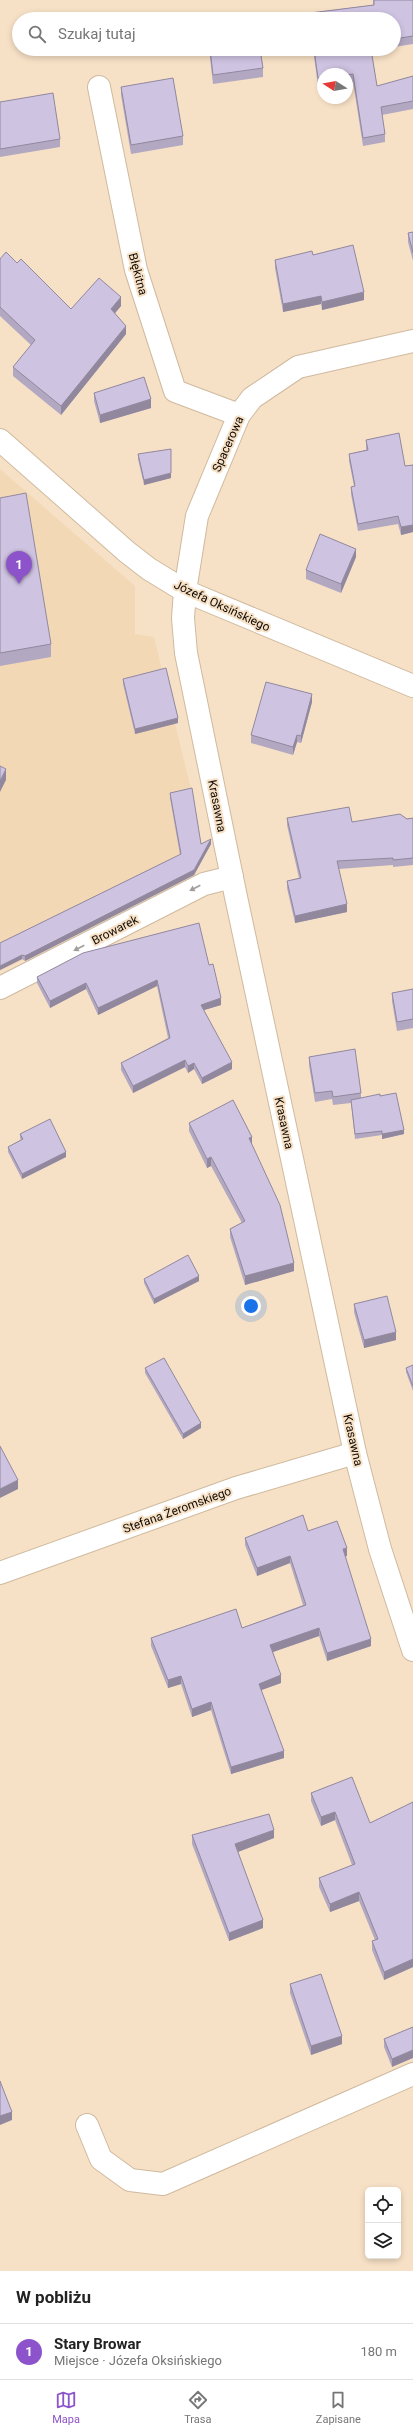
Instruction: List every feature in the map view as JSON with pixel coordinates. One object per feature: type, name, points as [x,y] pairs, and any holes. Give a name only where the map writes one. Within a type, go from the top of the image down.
[{"type":"street","name":"Błękitna","points":[[99,87],[136,270],[175,391],[239,415]]},
{"type":"street","name":"Spacerowa","points":[[185,591],[197,516],[239,415],[252,398],[298,367],[413,341]]},
{"type":"street","name":"Józefa Oksińskiego","points":[[0,440],[127,552],[149,569],[185,591],[413,686]]},
{"type":"street","name":"Krasawna","points":[[185,591],[183,618],[186,653],[355,1453],[380,1549],[413,1650]]},
{"type":"street","name":"Browarek","points":[[0,988],[204,884],[232,876]]},
{"type":"street","name":"Stefana Żeromskiego","points":[[0,1573],[236,1488],[355,1453]]},
{"type":"street","points":[[87,2125],[101,2159],[130,2180],[163,2184],[413,2074]]},
{"type":"shaded area","points":[[0,469],[135,586],[135,634],[154,637],[192,793],[203,858],[194,876],[0,971]]},
{"type":"building","points":[[374,0],[413,0],[413,36],[401,38],[401,12],[318,12],[374,5]]},
{"type":"building","points":[[211,56],[261,56],[263,68],[213,75]]},
{"type":"building","points":[[315,56],[372,56],[377,86],[413,76],[413,101],[381,107],[385,134],[363,138],[353,68],[317,68],[317,71]]},
{"type":"building","points":[[173,78],[183,136],[131,145],[121,87]]},
{"type":"building","points":[[53,93],[60,139],[0,149],[0,102]]},
{"type":"building","points":[[413,232],[413,253],[408,233]]},
{"type":"building","points":[[353,245],[364,292],[322,302],[321,296],[283,304],[275,260],[312,251],[313,255]]},
{"type":"building","points":[[6,252],[17,263],[21,259],[71,309],[99,278],[121,297],[111,309],[126,326],[61,406],[13,367],[35,340],[0,307],[0,259]]},
{"type":"building","points":[[144,377],[151,399],[100,415],[94,393]]},
{"type":"building","points":[[399,433],[405,466],[413,465],[413,525],[401,527],[398,516],[358,524],[351,487],[355,486],[349,454],[368,450],[366,440]]},
{"type":"building","points":[[171,449],[171,473],[144,480],[138,454]]},
{"type":"building","points":[[26,493],[51,644],[0,653],[0,498]]},
{"type":"building","points":[[320,534],[356,549],[341,584],[306,570]]},
{"type":"building","points":[[166,668],[178,718],[135,729],[123,679]]},
{"type":"building","points":[[266,682],[312,694],[301,736],[297,735],[293,747],[251,735]]},
{"type":"building","points":[[0,766],[6,769],[0,781]]},
{"type":"building","points":[[192,788],[201,844],[211,839],[194,870],[25,956],[22,955],[0,966],[0,943],[181,854],[170,793]]},
{"type":"building","points":[[349,807],[352,822],[400,814],[407,819],[413,818],[413,858],[393,860],[393,858],[337,861],[347,904],[295,916],[287,881],[301,878],[287,818]]},
{"type":"building","points":[[199,923],[209,965],[213,964],[221,998],[201,1005],[232,1062],[202,1078],[194,1063],[188,1066],[185,1060],[133,1086],[121,1063],[170,1038],[157,980],[98,1008],[86,983],[50,1001],[37,977],[83,953]]},
{"type":"building","points":[[413,989],[413,1019],[397,1022],[392,993]]},
{"type":"building","points":[[355,1049],[361,1093],[333,1097],[332,1091],[315,1093],[309,1057]]},
{"type":"building","points":[[396,1093],[404,1130],[382,1134],[382,1131],[355,1134],[351,1100],[380,1094],[380,1096]]},
{"type":"building","points":[[233,1100],[252,1137],[249,1138],[280,1205],[294,1263],[245,1276],[230,1229],[245,1221],[211,1157],[207,1159],[189,1123]]},
{"type":"building","points":[[50,1119],[66,1152],[22,1174],[8,1147],[23,1139],[20,1134]]},
{"type":"building","points":[[188,1255],[199,1276],[154,1299],[144,1279]]},
{"type":"building","points":[[387,1296],[396,1332],[364,1340],[354,1304]]},
{"type":"building","points":[[164,1358],[201,1423],[183,1434],[145,1368]]},
{"type":"building","points":[[413,1365],[413,1386],[406,1368]]},
{"type":"building","points":[[0,1446],[18,1480],[0,1489]]},
{"type":"building","points":[[303,1515],[308,1531],[337,1521],[347,1548],[343,1549],[371,1639],[327,1653],[319,1628],[270,1645],[281,1675],[259,1684],[284,1751],[231,1767],[211,1702],[192,1709],[181,1676],[168,1680],[151,1638],[236,1609],[242,1628],[306,1605],[290,1556],[257,1568],[245,1538]]},
{"type":"building","points":[[352,1777],[370,1823],[413,1802],[413,1959],[384,1972],[372,1941],[378,1939],[359,1892],[330,1904],[319,1878],[355,1864],[335,1812],[321,1817],[311,1793]]},
{"type":"building","points":[[269,1814],[274,1830],[235,1844],[263,1920],[229,1933],[192,1835]]},
{"type":"building","points":[[321,1974],[342,2036],[311,2046],[290,1984]]},
{"type":"building","points":[[413,2027],[413,2050],[392,2059],[384,2039]]},
{"type":"building","points":[[0,2081],[12,2112],[0,2116]]},
{"type":"place","name":"Stary Browar","points":[[19,584]]}]
